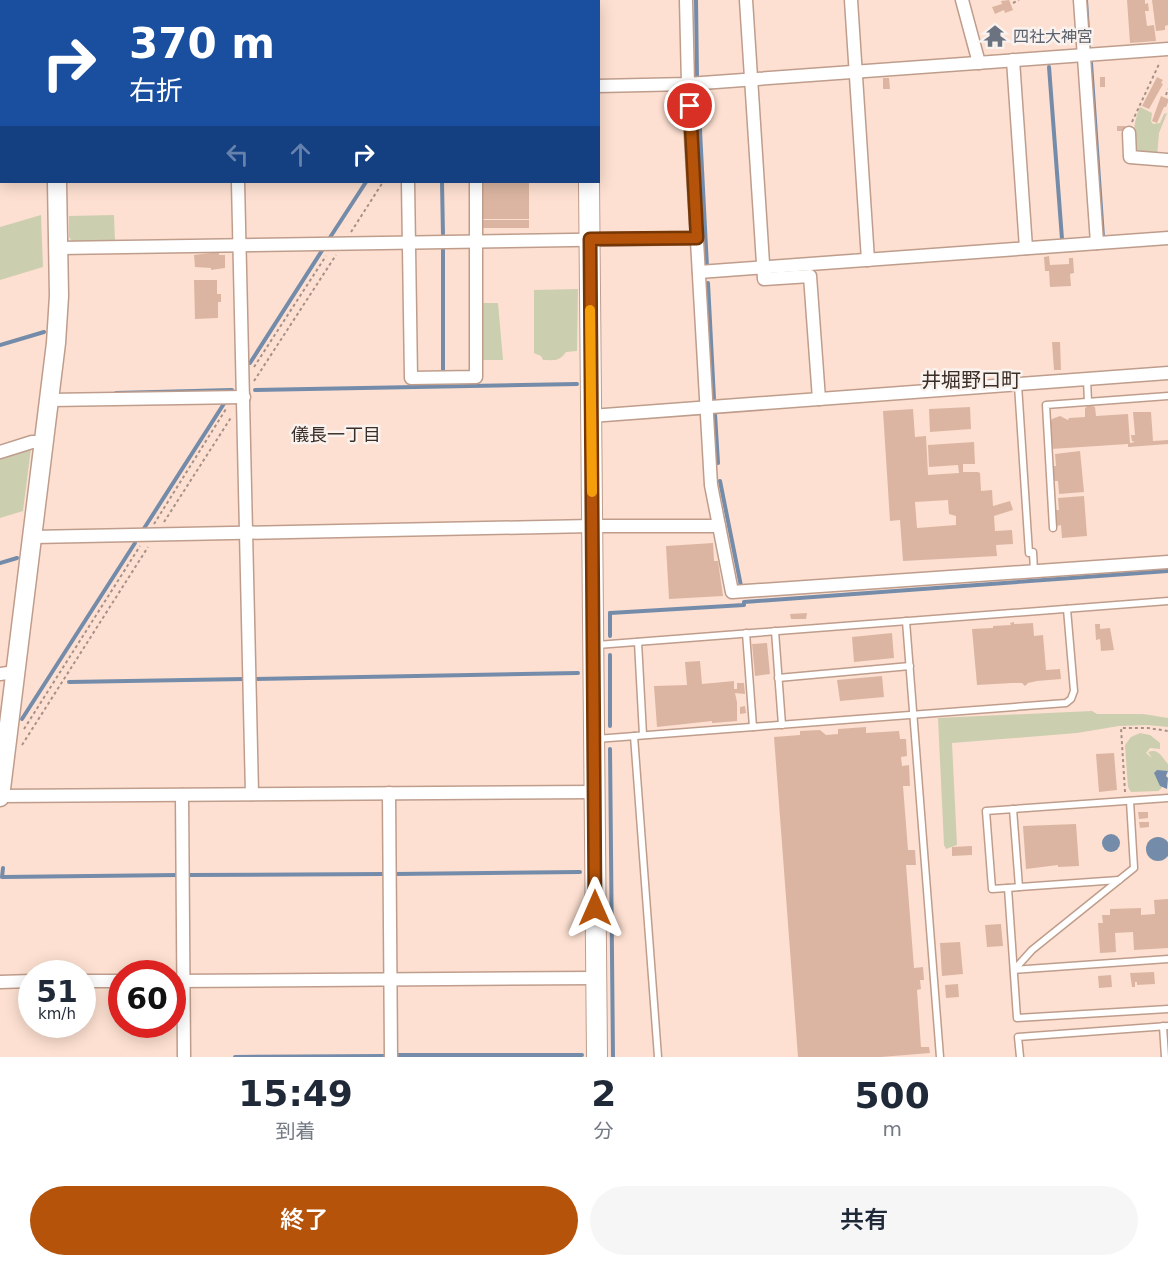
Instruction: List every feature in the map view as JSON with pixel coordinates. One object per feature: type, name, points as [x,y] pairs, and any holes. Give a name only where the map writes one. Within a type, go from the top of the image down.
[{"type":"main road","points":[[589,183],[597,1057]]},
{"type":"street","points":[[686,0],[688,84],[711,485],[732,592],[1168,562]]},
{"type":"street","points":[[746,0],[764,279],[810,276],[819,399]]},
{"type":"street","points":[[851,0],[868,260]]},
{"type":"street","points":[[962,0],[979,63]]},
{"type":"street","points":[[1080,0],[1097,243]]},
{"type":"street","points":[[600,86],[751,80],[1168,49]]},
{"type":"street","points":[[1013,60],[1026,248]]},
{"type":"street","points":[[1129,133],[1130,158],[1168,160]]},
{"type":"street","points":[[57,183],[59,248],[57,331],[33,537],[8,673],[0,797],[595,792]]},
{"type":"street","points":[[238,183],[243,383],[239,397],[247,533],[252,794]]},
{"type":"street","points":[[408,183],[411,378],[476,377],[476,183]]},
{"type":"street","points":[[59,248],[697,238]]},
{"type":"street","points":[[699,272],[1168,238]]},
{"type":"street","points":[[591,416],[1168,373]]},
{"type":"street","points":[[50,400],[239,397]]},
{"type":"street","points":[[0,452],[32,442],[44,442]]},
{"type":"street","points":[[33,537],[592,526],[719,526]]},
{"type":"street","points":[[389,793],[391,1057]]},
{"type":"street","points":[[178,960],[182,795]]},
{"type":"street","points":[[186,980],[596,978]]},
{"type":"street","points":[[0,982],[18,981]]},
{"type":"street","points":[[183,1038],[184,1057]]},
{"type":"lane","points":[[1087,379],[1088,402]]},
{"type":"lane","points":[[1018,384],[1029,553],[1033,552],[1034,572]]},
{"type":"lane","points":[[1053,528],[1046,405],[1168,396]]},
{"type":"lane","points":[[593,645],[1168,601]]},
{"type":"lane","points":[[595,739],[1066,703],[1071,699],[1074,691],[1067,609]]},
{"type":"lane","points":[[906,621],[940,1057]]},
{"type":"lane","points":[[775,631],[782,725]]},
{"type":"lane","points":[[746,633],[753,727]]},
{"type":"lane","points":[[638,642],[643,735]]},
{"type":"lane","points":[[778,678],[910,666]]},
{"type":"lane","points":[[634,736],[658,1057]]},
{"type":"lane","points":[[1119,880],[992,889],[986,811],[1168,798]]},
{"type":"lane","points":[[1014,969],[1032,950],[1134,868],[1127,801]]},
{"type":"lane","points":[[1013,809],[1019,887]]},
{"type":"lane","points":[[1008,888],[1017,1018],[1168,1008]]},
{"type":"lane","points":[[1014,969],[1168,959]]},
{"type":"lane","points":[[1020,1057],[1018,1037],[1165,1026],[1165,1057]]},
{"type":"path","points":[[1013,3],[1019,0]]},
{"type":"path","points":[[1129,133],[1132,117],[1168,49]]},
{"type":"path","points":[[1166,95],[1168,89]]},
{"type":"path","points":[[243,383],[382,183]]},
{"type":"path","points":[[18,751],[239,397],[339,243]]},
{"type":"path","points":[[23,730],[152,535],[239,397]]},
{"type":"path","points":[[1127,801],[1121,728],[1168,731]]},
{"type":"green space","points":[[1140,107],[1152,113],[1153,124],[1160,123],[1164,114],[1167,113],[1159,133],[1157,156],[1134,154],[1134,130]]},
{"type":"green space","points":[[41,215],[43,267],[0,280],[0,227]]},
{"type":"green space","points":[[114,215],[115,242],[73,243],[69,237],[69,216]]},
{"type":"green space","points":[[578,289],[577,351],[566,352],[556,360],[543,360],[541,356],[534,353],[534,290]]},
{"type":"green space","points":[[482,303],[498,303],[503,360],[482,360]]},
{"type":"green space","points":[[31,448],[23,511],[0,518],[0,457]]},
{"type":"green space","points":[[1092,711],[1097,714],[1143,714],[1168,718],[1168,727],[1119,726],[1077,733],[952,743],[957,845],[946,849],[938,718]]},
{"type":"green space","points":[[1140,733],[1150,735],[1160,743],[1160,749],[1150,748],[1146,753],[1152,758],[1148,752],[1158,752],[1168,764],[1168,771],[1155,775],[1162,788],[1158,791],[1131,792],[1128,787],[1125,745],[1131,737]]},
{"type":"water","points":[[1157,770],[1168,771],[1167,789],[1160,786],[1154,773]]},
{"type":"water","points":[[1107,834],[1115,834],[1120,839],[1118,850],[1107,852],[1102,847],[1102,839]]},
{"type":"water","points":[[1158,837],[1167,840],[1169,854],[1167,858],[1158,861],[1149,858],[1146,849],[1149,840]]},
{"type":"building","points":[[1009,0],[1013,10],[1005,13],[1004,10],[995,14],[992,7],[1002,4],[1001,1]]},
{"type":"building","points":[[1127,0],[1145,0],[1145,4],[1148,3],[1149,11],[1145,11],[1147,26],[1154,25],[1156,41],[1130,43]]},
{"type":"building","points":[[1152,0],[1168,0],[1168,25],[1165,26],[1165,30],[1156,31]]},
{"type":"building","points":[[1100,77],[1105,77],[1105,87],[1100,87]]},
{"type":"building","points":[[1157,77],[1163,80],[1161,83],[1163,84],[1149,109],[1142,106]]},
{"type":"building","points":[[883,78],[889,78],[890,89],[883,89]]},
{"type":"building","points":[[1161,96],[1168,99],[1168,102],[1157,123],[1152,121]]},
{"type":"building","points":[[1117,126],[1125,126],[1126,131],[1117,131]]},
{"type":"building","points":[[482,183],[529,183],[529,219],[482,219]]},
{"type":"building","points":[[483,220],[529,220],[529,228],[483,228]]},
{"type":"building","points":[[219,252],[219,255],[225,255],[225,268],[211,270],[211,268],[195,267],[194,255]]},
{"type":"building","points":[[1049,256],[1050,265],[1069,264],[1069,258],[1073,258],[1074,273],[1070,274],[1071,286],[1050,287],[1049,271],[1045,271],[1044,257]]},
{"type":"building","points":[[194,280],[217,280],[217,294],[221,294],[221,302],[218,302],[218,318],[195,319]]},
{"type":"building","points":[[1052,342],[1060,342],[1061,370],[1054,370]]},
{"type":"building","points":[[1090,405],[1095,407],[1096,416],[1128,414],[1130,443],[1135,442],[1132,441],[1131,435],[1135,435],[1133,412],[1151,412],[1153,441],[1168,440],[1168,444],[1051,449],[1050,436],[1052,435],[1049,427],[1052,419],[1060,416],[1068,420],[1085,417],[1085,408]]},
{"type":"building","points":[[970,407],[971,429],[930,432],[929,409]]},
{"type":"building","points":[[913,409],[915,437],[926,436],[928,475],[959,473],[958,465],[929,467],[928,445],[974,442],[975,464],[963,464],[963,472],[980,473],[981,491],[992,490],[993,506],[1010,501],[1013,510],[994,516],[995,531],[1012,530],[1013,544],[996,545],[997,556],[903,561],[900,520],[890,521],[883,411]],"holes":[[[948,500],[949,514],[956,516],[956,525],[917,528],[915,502]]]},
{"type":"building","points":[[1080,451],[1084,492],[1059,494],[1058,481],[1054,481],[1055,454]]},
{"type":"building","points":[[1084,496],[1087,536],[1062,538],[1061,525],[1057,526],[1058,498]]},
{"type":"building","points":[[713,543],[714,561],[718,561],[723,596],[669,599],[666,546]]},
{"type":"building","points":[[807,613],[806,619],[791,619],[790,614]]},
{"type":"building","points":[[1014,622],[1014,624],[1033,623],[1034,636],[1043,635],[1046,670],[1060,669],[1061,679],[1037,681],[1025,686],[1022,683],[977,685],[972,629],[1011,625],[1010,623]]},
{"type":"building","points":[[1095,624],[1100,624],[1100,629],[1110,628],[1114,650],[1101,651],[1100,639],[1096,640]]},
{"type":"building","points":[[892,633],[894,658],[854,662],[852,637]]},
{"type":"building","points":[[767,643],[770,674],[755,676],[752,644]]},
{"type":"building","points":[[700,661],[702,684],[734,681],[734,689],[737,689],[737,683],[744,683],[745,694],[735,693],[737,721],[712,723],[712,721],[657,727],[654,686],[687,685],[685,662]]},
{"type":"building","points":[[882,676],[884,697],[840,701],[837,680]]},
{"type":"building","points":[[745,706],[746,713],[740,714],[740,707]]},
{"type":"building","points":[[866,727],[866,733],[899,731],[900,739],[906,739],[907,756],[901,757],[902,766],[909,765],[910,786],[903,786],[908,850],[915,850],[916,865],[906,865],[914,968],[923,967],[924,980],[920,980],[921,989],[917,990],[921,1047],[929,1047],[930,1053],[881,1057],[798,1057],[774,737],[800,735],[800,731],[820,730],[826,735],[838,734],[838,729]]},
{"type":"building","points":[[1114,753],[1117,790],[1099,792],[1096,754]]},
{"type":"building","points":[[1138,812],[1148,812],[1148,818],[1139,819]]},
{"type":"building","points":[[1139,822],[1149,822],[1149,827],[1140,828]]},
{"type":"building","points":[[1076,824],[1079,866],[1058,867],[1058,865],[1026,869],[1023,826]]},
{"type":"building","points":[[972,846],[972,855],[952,856],[952,847]]},
{"type":"building","points":[[1168,899],[1168,948],[1134,950],[1133,932],[1115,933],[1116,952],[1100,953],[1098,923],[1103,923],[1102,915],[1110,915],[1110,909],[1141,908],[1141,915],[1155,914],[1154,900]]},
{"type":"building","points":[[1001,924],[1003,946],[987,947],[985,925]]},
{"type":"building","points":[[960,942],[963,974],[942,976],[940,943]]},
{"type":"building","points":[[1154,972],[1155,984],[1137,985],[1135,982],[1135,987],[1132,987],[1130,973]]},
{"type":"building","points":[[1111,975],[1112,987],[1099,988],[1098,976]]},
{"type":"building","points":[[958,984],[959,997],[946,998],[945,985]]},
{"type":"waterway","points":[[696,0],[697,76]]},
{"type":"waterway","points":[[1086,0],[1089,46]]},
{"type":"waterway","points":[[1091,63],[1103,237]]},
{"type":"waterway","points":[[1049,67],[1062,239]]},
{"type":"waterway","points":[[698,91],[707,267]]},
{"type":"waterway","points":[[329,239],[365,183]]},
{"type":"waterway","points":[[442,183],[443,235]]},
{"type":"waterway","points":[[443,247],[443,373]]},
{"type":"waterway","points":[[250,363],[323,249]]},
{"type":"waterway","points":[[708,283],[714,399]]},
{"type":"waterway","points":[[0,345],[44,332]]},
{"type":"waterway","points":[[255,390],[577,384]]},
{"type":"waterway","points":[[116,393],[232,390]]},
{"type":"waterway","points":[[143,530],[225,402]]},
{"type":"waterway","points":[[715,414],[718,463]]},
{"type":"waterway","points":[[720,481],[741,586]]},
{"type":"waterway","points":[[22,719],[135,543]]},
{"type":"waterway","points":[[0,563],[17,558]]},
{"type":"waterway","points":[[610,613],[744,605],[744,602],[1168,571]]},
{"type":"waterway","points":[[610,613],[610,636]]},
{"type":"waterway","points":[[610,655],[610,726]]},
{"type":"waterway","points":[[255,679],[578,673]]},
{"type":"waterway","points":[[69,682],[245,679]]},
{"type":"waterway","points":[[610,749],[613,1057]]},
{"type":"waterway","points":[[3,868],[2,877],[178,875]]},
{"type":"waterway","points":[[394,874],[580,872]]},
{"type":"waterway","points":[[188,875],[384,874]]},
{"type":"waterway","points":[[397,1055],[582,1055]]},
{"type":"waterway","points":[[235,1057],[384,1056]]},
{"type":"slow traffic","points":[[590,310],[592,492]]},
{"type":"place","name":"四社大神宮","points":[[995,36]]},
{"type":"district","name":"井堀野口町","points":[[971,380]]},
{"type":"district","name":"儀長一丁目","points":[[336,435]]},
{"type":"route","points":[[595,908],[590,239],[697,238],[690,106]]}]
